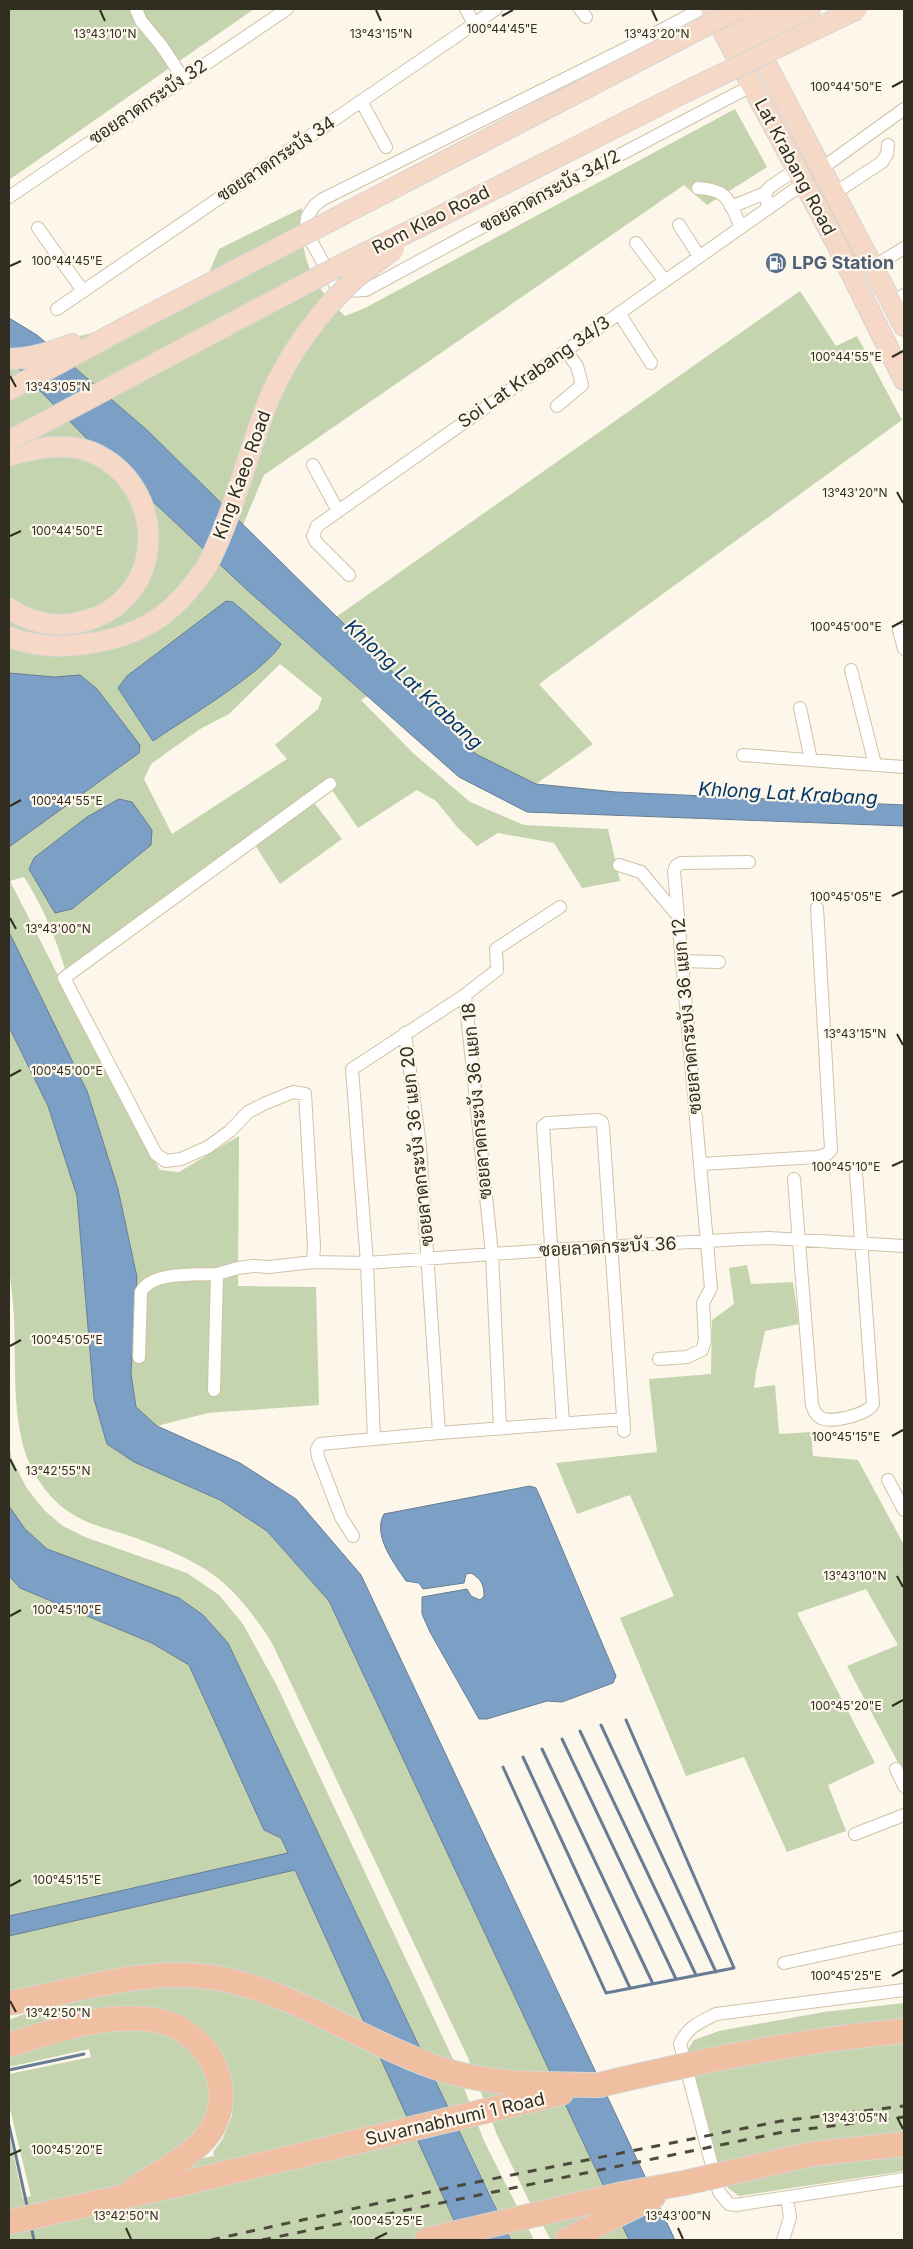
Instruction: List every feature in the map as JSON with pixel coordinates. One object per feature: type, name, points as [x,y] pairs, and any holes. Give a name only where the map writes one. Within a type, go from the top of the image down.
[{"type":"highway","points":[[9,2003],[132,1978],[180,1976],[221,1979],[288,2001],[399,2053],[459,2074],[521,2084],[599,2085]]},
{"type":"highway","points":[[9,2014],[55,1995]]},
{"type":"highway","points":[[9,2046],[73,2026],[130,2018],[154,2020],[179,2026],[199,2042],[212,2060],[221,2084],[219,2111],[209,2132],[184,2155],[121,2196]]},
{"type":"highway","name":"Suvarnabhumi 1 Road","points":[[9,2222],[172,2186],[662,2070],[771,2049],[859,2035],[904,2031]]},
{"type":"highway","points":[[427,2240],[623,2194],[684,2183],[812,2154],[904,2144]]},
{"type":"highway","points":[[567,2240],[684,2183]]},
{"type":"main road","name":"Lat Krabang Road","points":[[711,9],[753,85],[903,375]]},
{"type":"main road","points":[[9,390],[130,325],[743,20],[776,9]]},
{"type":"main road","points":[[743,20],[810,9]]},
{"type":"main road","name":"Rom Klao Road","points":[[9,441],[341,265],[679,95],[857,9]]},
{"type":"main road","name":"Lat Krabang Road","points":[[743,20],[874,267],[898,299],[904,326]]},
{"type":"main road","points":[[730,42],[743,20]]},
{"type":"main road","name":"King Kaeo Road","points":[[9,637],[48,644],[75,646],[111,640],[140,629],[163,615],[188,593],[207,566],[221,538],[270,398],[288,364],[312,327],[357,277],[431,221]]},
{"type":"main road","points":[[9,359],[22,359],[49,353],[108,329],[130,325]]},
{"type":"main road","points":[[9,456],[28,450],[59,447],[90,452],[118,469],[138,493],[148,522],[150,547],[142,574],[130,594],[92,620],[68,625],[43,623],[19,615],[9,608]]},
{"type":"street","points":[[136,9],[141,21],[161,45],[183,78]]},
{"type":"street","name":"ซอยลาดกระบัง 32","points":[[9,197],[287,9]]},
{"type":"street","points":[[466,9],[474,24]]},
{"type":"street","name":"ซอยลาดกระบัง 34","points":[[57,309],[496,9]]},
{"type":"street","name":"ซอยลาดกระบัง 34/2","points":[[700,9],[643,40],[323,199],[314,206],[307,217],[306,226],[310,239],[336,286],[346,291],[366,290],[753,85]]},
{"type":"street","points":[[362,101],[386,146]]},
{"type":"street","points":[[821,169],[904,109]]},
{"type":"street","points":[[835,193],[882,162],[887,154],[888,144]]},
{"type":"street","points":[[731,206],[765,193],[770,187],[800,176]]},
{"type":"street","name":"Soi Lat Krabang 34/3","points":[[349,575],[316,542],[313,536],[317,526],[741,227],[768,207],[800,176]]},
{"type":"street","points":[[698,188],[716,189],[722,193],[731,206],[741,227]]},
{"type":"street","points":[[765,193],[768,207]]},
{"type":"street","points":[[679,226],[699,256]]},
{"type":"street","points":[[38,228],[83,291]]},
{"type":"street","points":[[636,243],[665,281]]},
{"type":"street","points":[[874,267],[904,248]]},
{"type":"street","points":[[619,314],[651,363]]},
{"type":"street","points":[[557,406],[582,385],[577,366],[566,351]]},
{"type":"street","points":[[313,465],[338,511]]},
{"type":"street","points":[[899,630],[904,650]]},
{"type":"street","points":[[851,670],[875,764]]},
{"type":"street","points":[[800,708],[810,760]]},
{"type":"street","points":[[743,755],[904,766]]},
{"type":"street","points":[[313,1262],[314,1246],[305,1094],[293,1092],[266,1102],[248,1112],[230,1131],[208,1147],[181,1159],[166,1161],[156,1154],[64,978],[330,784]]},
{"type":"street","name":"ซอยลาดกระบัง 36 แยก 12","points":[[659,1359],[687,1357],[698,1353],[704,1346],[703,1303],[711,1288],[681,961],[676,866],[681,863],[749,862]]},
{"type":"street","points":[[619,865],[641,872],[678,916]]},
{"type":"street","name":"ซอยลาดกระบัง 36 แยก 18","points":[[500,1428],[492,1254],[465,995],[497,970],[496,949],[560,906]]},
{"type":"street","points":[[701,1164],[816,1157],[828,1154],[831,1150],[817,908]]},
{"type":"street","points":[[681,961],[719,962]]},
{"type":"street","points":[[374,1439],[367,1263],[352,1069],[465,995]]},
{"type":"street","name":"ซอยลาดกระบัง 36 แยก 20","points":[[405,1033],[420,1146],[429,1258],[439,1433]]},
{"type":"street","points":[[353,1536],[341,1517],[318,1457],[317,1448],[320,1444],[563,1423],[624,1425],[602,1122],[598,1120],[547,1123],[543,1126],[563,1423]]},
{"type":"street","points":[[794,1179],[812,1405],[818,1416],[823,1419],[837,1418],[866,1412],[873,1404],[856,1172]]},
{"type":"street","name":"ซอยลาดกระบัง 36","points":[[139,1357],[141,1292],[145,1286],[159,1278],[217,1274],[238,1268],[313,1262],[367,1263],[760,1238],[904,1246]]},
{"type":"street","points":[[214,1390],[217,1274]]},
{"type":"street","points":[[888,1480],[904,1510]]},
{"type":"street","points":[[896,1769],[904,1786]]},
{"type":"street","points":[[855,1834],[904,1815]]},
{"type":"street","points":[[784,1963],[904,1937]]},
{"type":"street","points":[[904,1990],[716,2014],[701,2021],[684,2034],[680,2044],[719,2192],[724,2199],[736,2205],[904,2180]]},
{"type":"street","points":[[783,2240],[790,2217],[787,2198]]},
{"type":"green space","points":[[9,9],[254,9],[9,180]]},
{"type":"green space","points":[[735,109],[767,167],[707,205],[684,185],[264,475],[243,525],[148,431],[46,343],[130,325],[203,287],[219,249],[302,208],[303,241],[309,268],[323,292],[345,316],[365,308]]},
{"type":"green space","points":[[800,291],[836,346],[857,336],[902,420],[539,684],[593,744],[536,784],[476,754],[336,617]]},
{"type":"green space","points":[[9,359],[185,531],[367,696],[361,700],[413,753],[470,802],[524,825],[608,829],[620,881],[582,888],[554,843],[498,833],[477,846],[458,828],[436,801],[417,790],[358,828],[330,787],[312,800],[342,839],[280,884],[253,842],[66,972],[48,923],[24,877],[10,881],[128,1113],[160,1170],[179,1172],[239,1136],[238,1286],[316,1287],[319,1405],[208,1413],[157,1426],[136,1407],[131,1374],[137,1276],[118,1189],[87,1091],[9,932],[9,847],[139,753],[80,675],[54,677],[9,673]],"holes":[[[226,601],[280,644],[272,655],[241,681],[153,741],[118,688],[127,676]],[[280,664],[322,698],[318,709],[275,745],[287,759],[172,834],[144,779],[151,764],[200,729],[229,714]]]},
{"type":"green space","points":[[9,1027],[48,1106],[77,1196],[94,1399],[134,1462],[220,1500],[267,1531],[329,1601],[629,2240],[551,2240],[528,2199],[497,2135],[468,2058],[272,1643],[257,1621],[229,1588],[214,1575],[198,1565],[158,1546],[76,1517],[62,1507],[48,1493],[32,1469],[21,1436],[15,1385],[14,1317],[8,1225]]},
{"type":"green space","points":[[747,1265],[751,1284],[793,1282],[799,1324],[765,1331],[754,1388],[775,1385],[779,1434],[811,1432],[813,1456],[858,1460],[904,1545],[904,1774],[847,1666],[898,1645],[866,1589],[797,1613],[875,1763],[828,1785],[846,1831],[787,1852],[744,1757],[686,1776],[620,1618],[674,1596],[630,1495],[577,1514],[556,1463],[657,1452],[649,1379],[711,1374],[712,1320],[734,1304],[729,1268]]},
{"type":"green space","points":[[9,1445],[12,1459],[26,1487],[44,1510],[63,1526],[85,1537],[187,1573],[219,1595],[243,1624],[277,1686],[454,2061],[484,2141],[534,2240],[512,2240],[228,1643],[203,1615],[179,1598],[47,1549],[30,1535],[14,1518],[9,1505],[7,1483]]},
{"type":"green space","points":[[9,1576],[20,1588],[152,1643],[189,1665],[264,1830],[281,1838],[289,1854],[9,1916]]},
{"type":"green space","points":[[295,1870],[364,2022],[293,1988],[246,1973],[182,1964],[148,1965],[70,1979],[9,1993],[9,1936]]},
{"type":"green space","points":[[178,1984],[241,1992],[378,2051],[463,2240],[9,2240],[9,2135],[23,2198],[31,2196],[9,2105],[9,2074],[91,2057],[89,2049],[9,2067],[9,2050],[110,2030],[152,2030],[175,2036],[194,2048],[214,2087],[205,2130],[152,2168],[214,2156],[213,2152],[222,2140],[232,2116],[233,2085],[222,2054],[206,2033],[182,2018],[71,2017],[9,2032],[9,2020],[21,2015],[99,1993]]},
{"type":"green space","points":[[904,2003],[904,2171],[739,2196],[728,2188],[718,2163],[688,2049],[694,2040],[719,2031],[824,2012]]},
{"type":"water","points":[[9,318],[37,335],[148,431],[476,754],[536,784],[616,792],[904,805],[904,826],[527,812],[459,777],[246,589],[97,449],[9,359]]},
{"type":"water","points":[[226,601],[233,602],[281,644],[259,668],[242,681],[153,741],[118,688],[127,676]]},
{"type":"water","points":[[9,673],[54,677],[80,675],[97,689],[140,745],[139,753],[9,847]]},
{"type":"water","points":[[119,799],[132,802],[152,830],[151,845],[72,909],[55,913],[29,869],[34,858],[87,817]]},
{"type":"water","points":[[9,932],[87,1091],[118,1189],[137,1277],[131,1374],[136,1407],[157,1426],[240,1463],[296,1499],[361,1575],[675,2240],[629,2240],[329,1601],[267,1531],[220,1500],[134,1462],[107,1444],[94,1399],[77,1196],[48,1106],[9,1027]]},
{"type":"water","points":[[530,1486],[536,1488],[541,1499],[616,1676],[613,1683],[562,1702],[547,1701],[487,1719],[479,1719],[430,1632],[422,1614],[422,1597],[467,1589],[471,1596],[480,1600],[484,1596],[481,1582],[471,1573],[466,1574],[464,1583],[423,1589],[419,1583],[406,1581],[386,1549],[381,1531],[381,1522],[384,1514]]},
{"type":"water","points":[[9,1506],[25,1529],[47,1549],[179,1598],[203,1615],[228,1643],[511,2240],[463,2240],[295,1870],[9,1936],[9,1916],[288,1853],[281,1838],[264,1830],[189,1665],[152,1643],[20,1588],[9,1576]]},
{"type":"waterway","points":[[503,1767],[606,1993],[734,1968],[626,1720]]},
{"type":"waterway","points":[[601,1725],[716,1972]]},
{"type":"waterway","points":[[580,1731],[696,1975]]},
{"type":"waterway","points":[[562,1739],[676,1979]]},
{"type":"waterway","points":[[542,1749],[653,1984]]},
{"type":"waterway","points":[[523,1757],[630,1988]]},
{"type":"waterway","points":[[9,2070],[84,2054]]},
{"type":"waterway","points":[[9,2125],[28,2210]]},
{"type":"waterway","points":[[31,2226],[34,2240]]},
{"type":"railway","points":[[211,2240],[452,2187],[781,2121],[904,2106]]},
{"type":"railway","points":[[262,2240],[783,2132],[904,2117]]},
{"type":"place","name":"LPG Station","points":[[776,263]]},
{"type":"water label","name":"Khlong Lat Krabang","points":[[414,684]]},
{"type":"water label","name":"Khlong Lat Krabang","points":[[788,793]]}]
